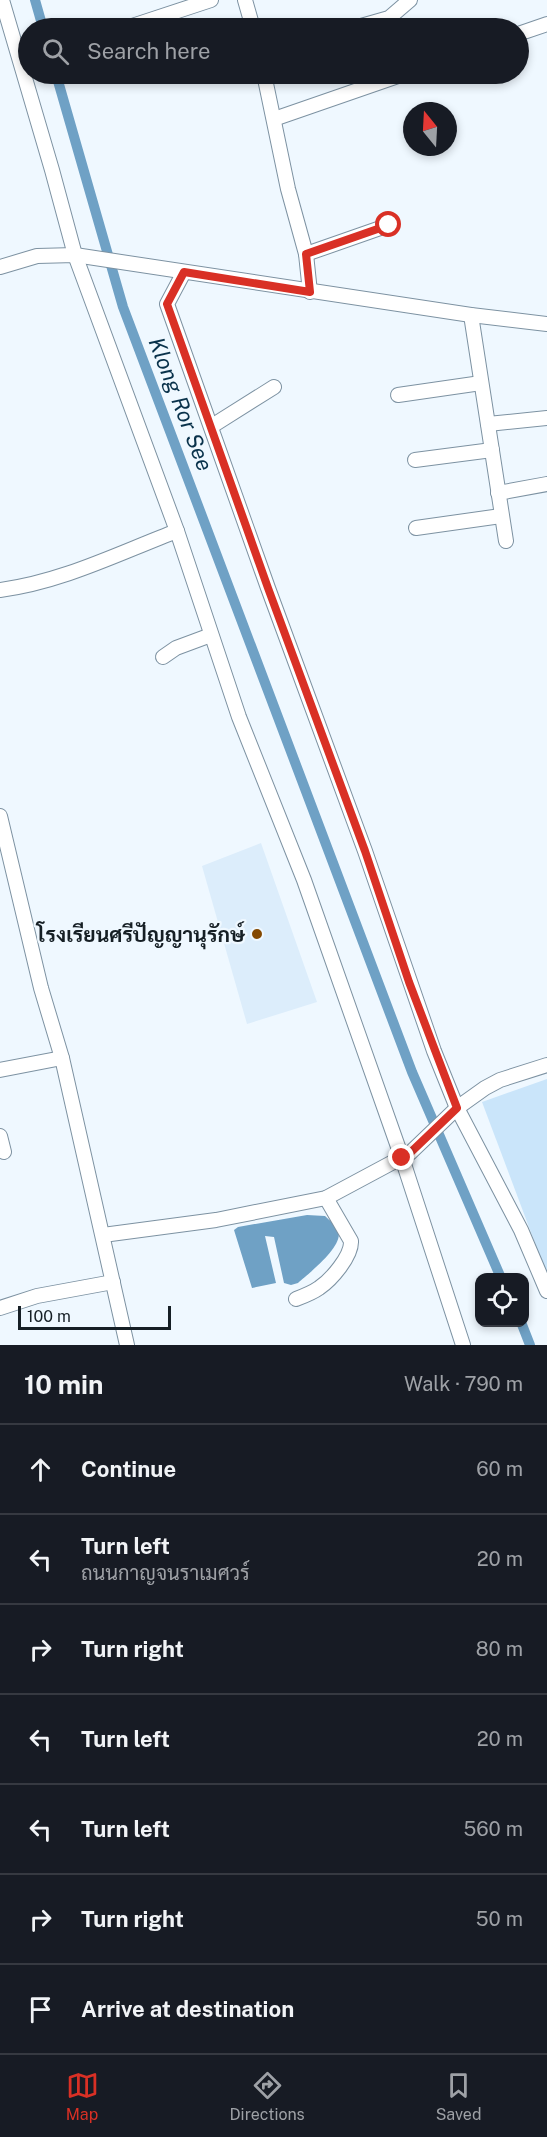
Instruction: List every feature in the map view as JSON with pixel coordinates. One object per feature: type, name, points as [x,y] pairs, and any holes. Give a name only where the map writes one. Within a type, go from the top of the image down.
[{"type":"street","points":[[2,0],[18,54]]},
{"type":"street","points":[[156,18],[211,0]]},
{"type":"street","points":[[245,0],[250,18]]},
{"type":"street","points":[[389,18],[410,0]]},
{"type":"street","points":[[529,30],[547,24]]},
{"type":"street","points":[[27,84],[52,170],[239,717],[304,880],[406,1155],[463,1345]]},
{"type":"street","points":[[266,84],[288,189],[306,254],[310,292]]},
{"type":"street","points":[[274,119],[376,84]]},
{"type":"street","points":[[306,254],[389,225]]},
{"type":"street","points":[[0,267],[37,256],[81,256],[310,292],[547,324]]},
{"type":"street","points":[[184,272],[167,307],[365,851],[455,1110],[521,1230],[547,1291]]},
{"type":"street","points":[[471,315],[506,541]]},
{"type":"street","points":[[398,395],[481,383]]},
{"type":"street","points":[[212,426],[274,387]]},
{"type":"street","points":[[488,423],[547,418]]},
{"type":"street","points":[[416,460],[492,450]]},
{"type":"street","points":[[498,493],[547,484]]},
{"type":"street","points":[[416,528],[501,516]]},
{"type":"street","points":[[0,590],[29,585],[109,560],[136,546],[177,531]]},
{"type":"street","points":[[163,657],[180,646],[211,634]]},
{"type":"street","points":[[0,816],[41,988],[62,1059],[127,1345]]},
{"type":"street","points":[[0,1070],[62,1059]]},
{"type":"street","points":[[103,1235],[216,1220],[326,1198],[406,1155],[471,1096],[500,1080],[547,1065]]},
{"type":"street","points":[[0,1136],[4,1152]]},
{"type":"street","points":[[296,1299],[317,1290],[325,1283],[342,1264],[351,1246],[351,1241],[326,1198]]},
{"type":"street","points":[[0,1308],[37,1296],[113,1282]]},
{"type":"shaded area","name":"โรงเรียนศรีปัญญานุรักษ์","points":[[261,843],[317,1002],[247,1024],[202,866]]},
{"type":"shaded area","points":[[547,1079],[547,1275],[482,1102]]},
{"type":"water","points":[[307,1215],[325,1216],[337,1228],[339,1237],[331,1251],[298,1283],[291,1285],[284,1283],[274,1237],[265,1236],[276,1283],[252,1288],[234,1230],[238,1227]]},
{"type":"waterway","name":"Klong Ror See","points":[[35,0],[40,18]]},
{"type":"waterway","name":"Klong Ror See","points":[[59,84],[123,307],[412,1072],[499,1273]]},
{"type":"waterway","name":"Klong Ror See","points":[[523,1327],[530,1345]]},
{"type":"place","name":"โรงเรียนศรีปัญญานุรักษ์","points":[[257,934]]},
{"type":"route","points":[[389,225],[306,254],[310,292],[184,272],[167,304],[365,851],[409,982],[457,1108],[402,1158]]}]
